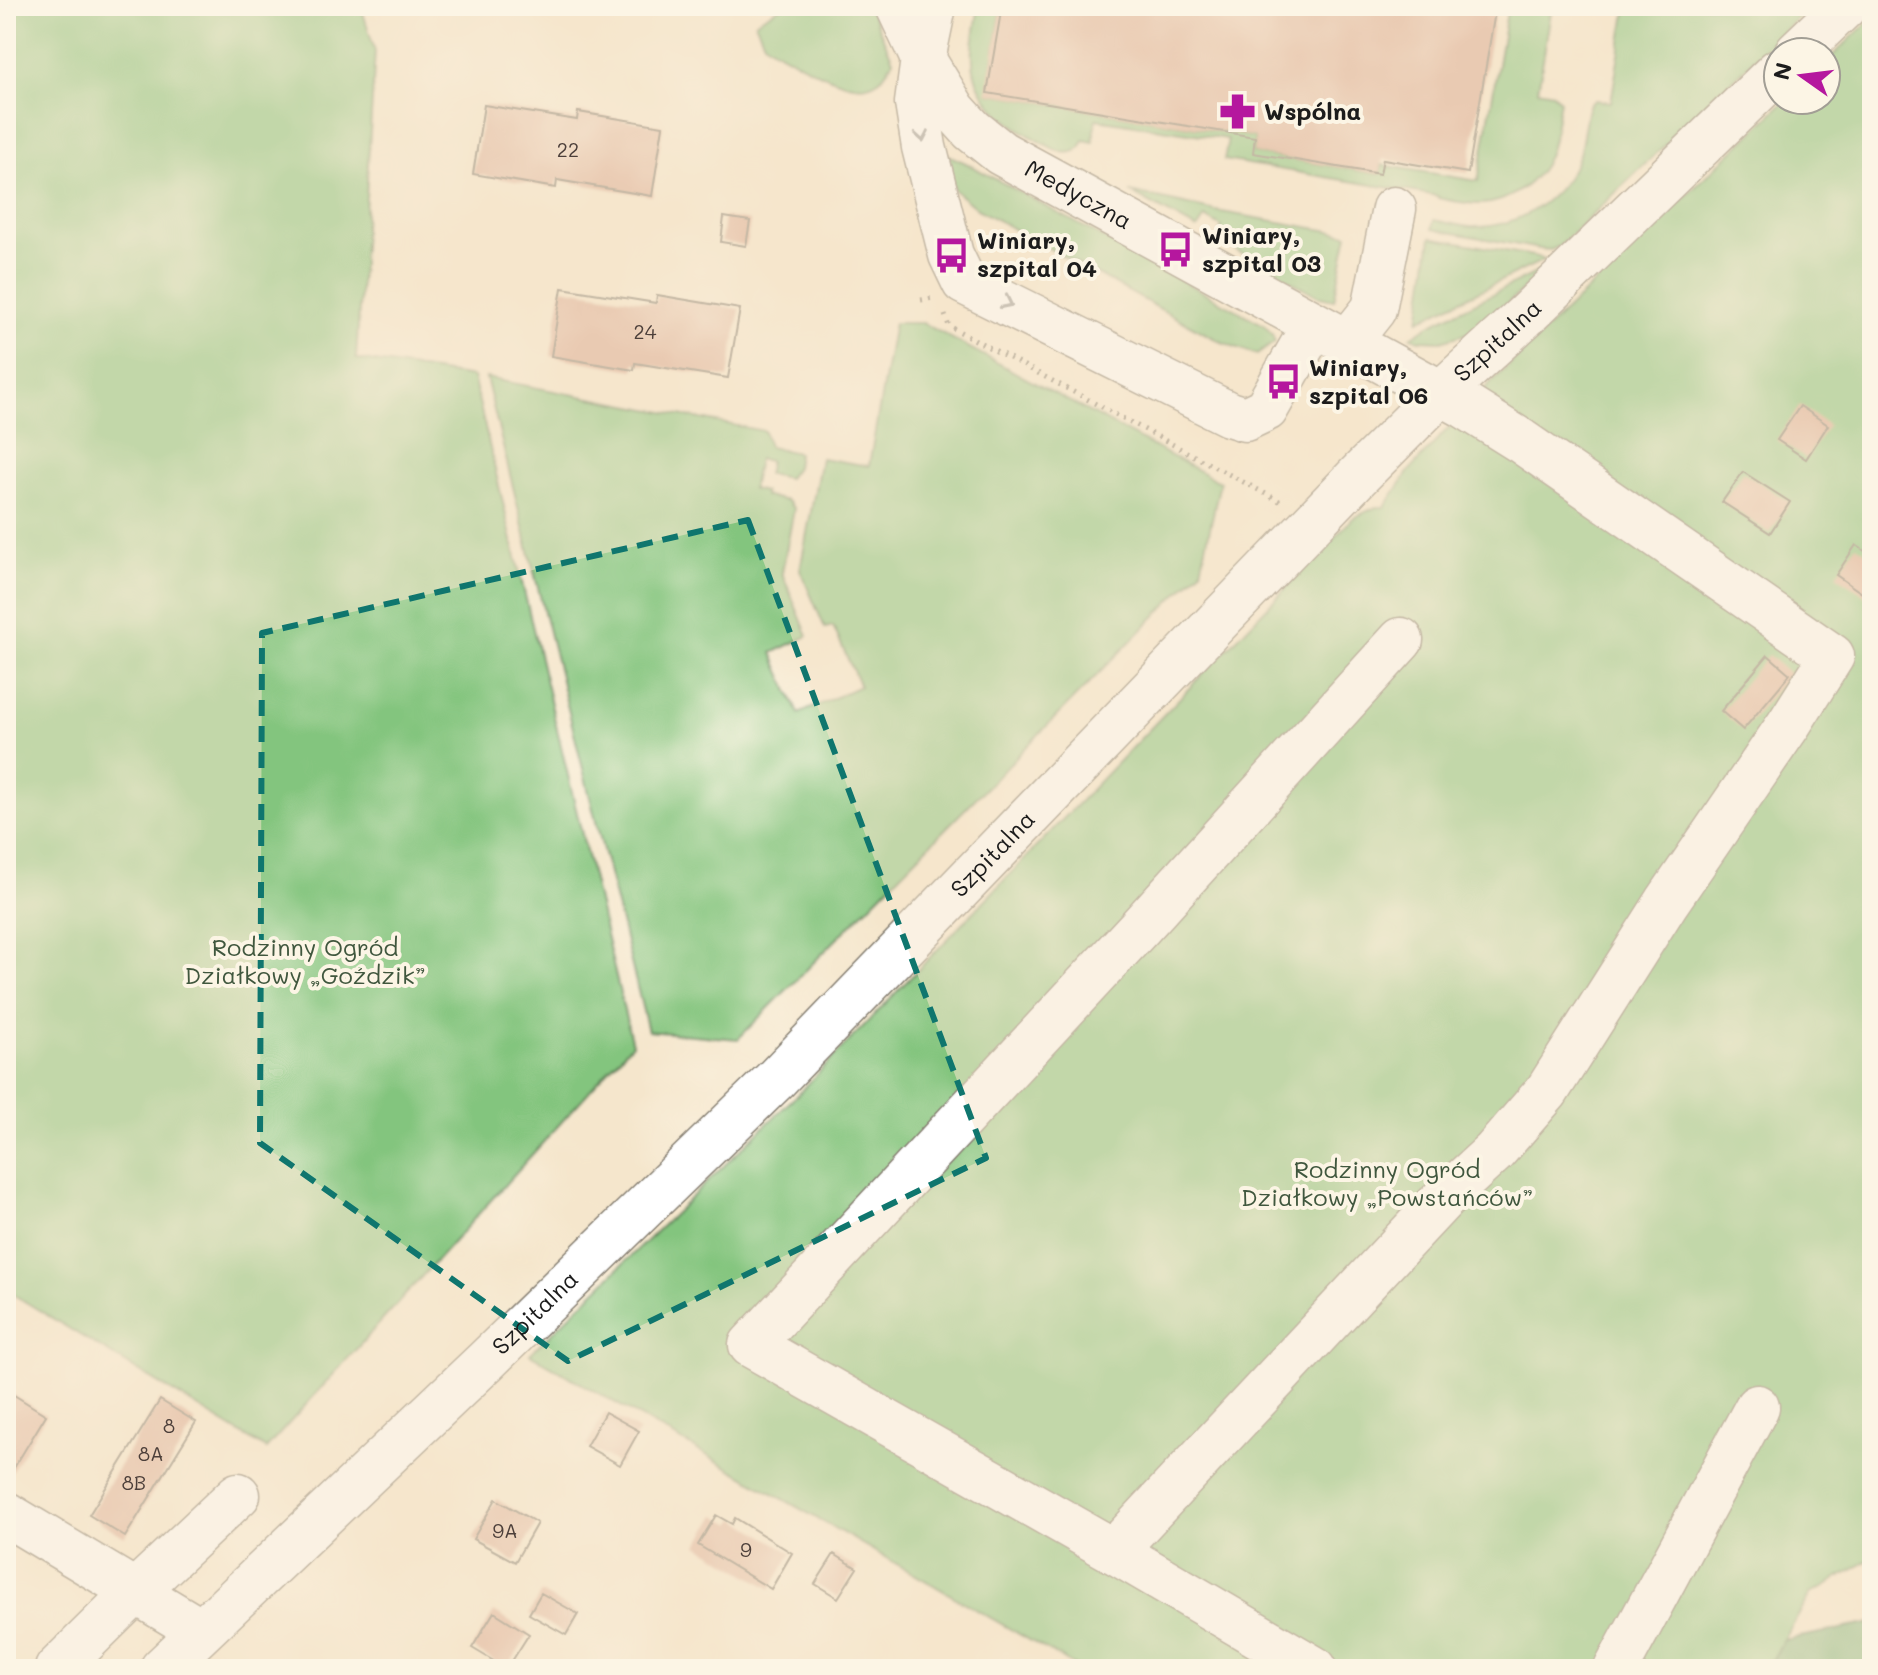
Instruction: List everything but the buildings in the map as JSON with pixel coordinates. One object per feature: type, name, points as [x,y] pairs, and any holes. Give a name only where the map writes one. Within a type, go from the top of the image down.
[{"type":"street","name":"Medyczna","points":[[898,6],[923,59],[954,110],[972,130],[1001,153],[1441,393],[1521,441],[1832,656],[1667,902],[1547,1091],[1494,1152],[1433,1210],[1114,1551]]},
{"type":"street","points":[[934,6],[917,103],[924,147],[951,255],[964,282],[1229,414],[1245,419],[1266,409],[1331,334],[1374,309],[1394,209]]},
{"type":"street","points":[[1814,36],[1845,6]]},
{"type":"street","name":"Szpitalna","points":[[162,1669],[775,1080],[1441,393],[1762,86]]},
{"type":"street","points":[[1315,1669],[751,1345],[1140,927],[1401,640]]},
{"type":"street","points":[[1616,1669],[1757,1407]]},
{"type":"street","points":[[57,1669],[238,1495]]},
{"type":"street","points":[[6,1514],[201,1631]]},
{"type":"path","points":[[944,312],[949,326],[1286,505]]},
{"type":"highlighted area","points":[[748,520],[986,1158],[568,1361],[260,1143],[262,633]]},
{"type":"green space","name":"Rodzinny Ogród Działkowy „Goździk”","points":[[6,6],[361,6],[375,51],[356,359],[473,377],[632,1044],[266,1449],[6,1290]]},
{"type":"green space","points":[[782,6],[869,6],[893,60],[883,76],[867,85],[845,83],[818,72],[764,42],[755,22]]},
{"type":"green space","points":[[979,6],[1002,6],[988,93],[1255,137],[1253,153],[1380,174],[1382,165],[1478,181],[1508,6],[1552,6],[1538,90],[1553,93],[1560,101],[1552,143],[1543,165],[1530,182],[1502,200],[1481,204],[1224,160],[1228,139],[1096,119],[1093,142],[1084,140],[1076,151],[1061,152],[1015,126],[984,96],[973,67]]},
{"type":"green space","points":[[1627,6],[1810,6],[1779,36],[1762,36],[1762,52],[1560,246],[1551,250],[1540,249],[1432,229],[1434,220],[1471,227],[1489,226],[1537,208],[1562,185],[1572,170],[1579,154],[1589,105],[1595,100],[1611,102]]},
{"type":"green space","name":"Rodzinny Ogród Działkowy „Powstańców”","points":[[1872,18],[1872,1562],[1870,1560],[1811,1594],[1767,1669],[1080,1669],[530,1354],[803,1089],[1353,518],[1376,507],[1385,507],[1409,471],[1482,391],[1769,116],[1842,116],[1842,47]]},
{"type":"green space","points":[[948,155],[1264,325],[1275,342],[1257,355],[1219,341],[977,209],[953,189]]},
{"type":"green space","points":[[1130,192],[1348,234],[1334,300],[1320,297],[1216,239],[1222,227],[1205,217],[1197,229]]},
{"type":"green space","points":[[1431,237],[1538,257],[1544,260],[1419,320]]},
{"type":"green space","points":[[1550,266],[1476,331],[1441,341],[1411,337],[1429,325]]},
{"type":"green space","points":[[894,323],[923,323],[1220,482],[1201,570],[738,1039],[648,1031],[486,378],[764,431],[769,447],[798,453],[796,467],[788,478],[767,474],[770,461],[758,459],[752,489],[764,492],[764,496],[787,501],[794,509],[782,573],[808,636],[772,653],[799,714],[860,686],[833,626],[825,628],[800,570],[821,458],[869,466]]},
{"type":"green space","points":[[1872,1623],[1872,1669],[1767,1669],[1784,1640]]},
{"type":"place","name":"Wspólna","points":[[1238,112]]},
{"type":"place","name":"Winiary, szpital 03","points":[[1176,250]]},
{"type":"place","name":"Winiary, szpital 04","points":[[951,255]]},
{"type":"place","name":"Winiary, szpital 06","points":[[1283,382]]}]
